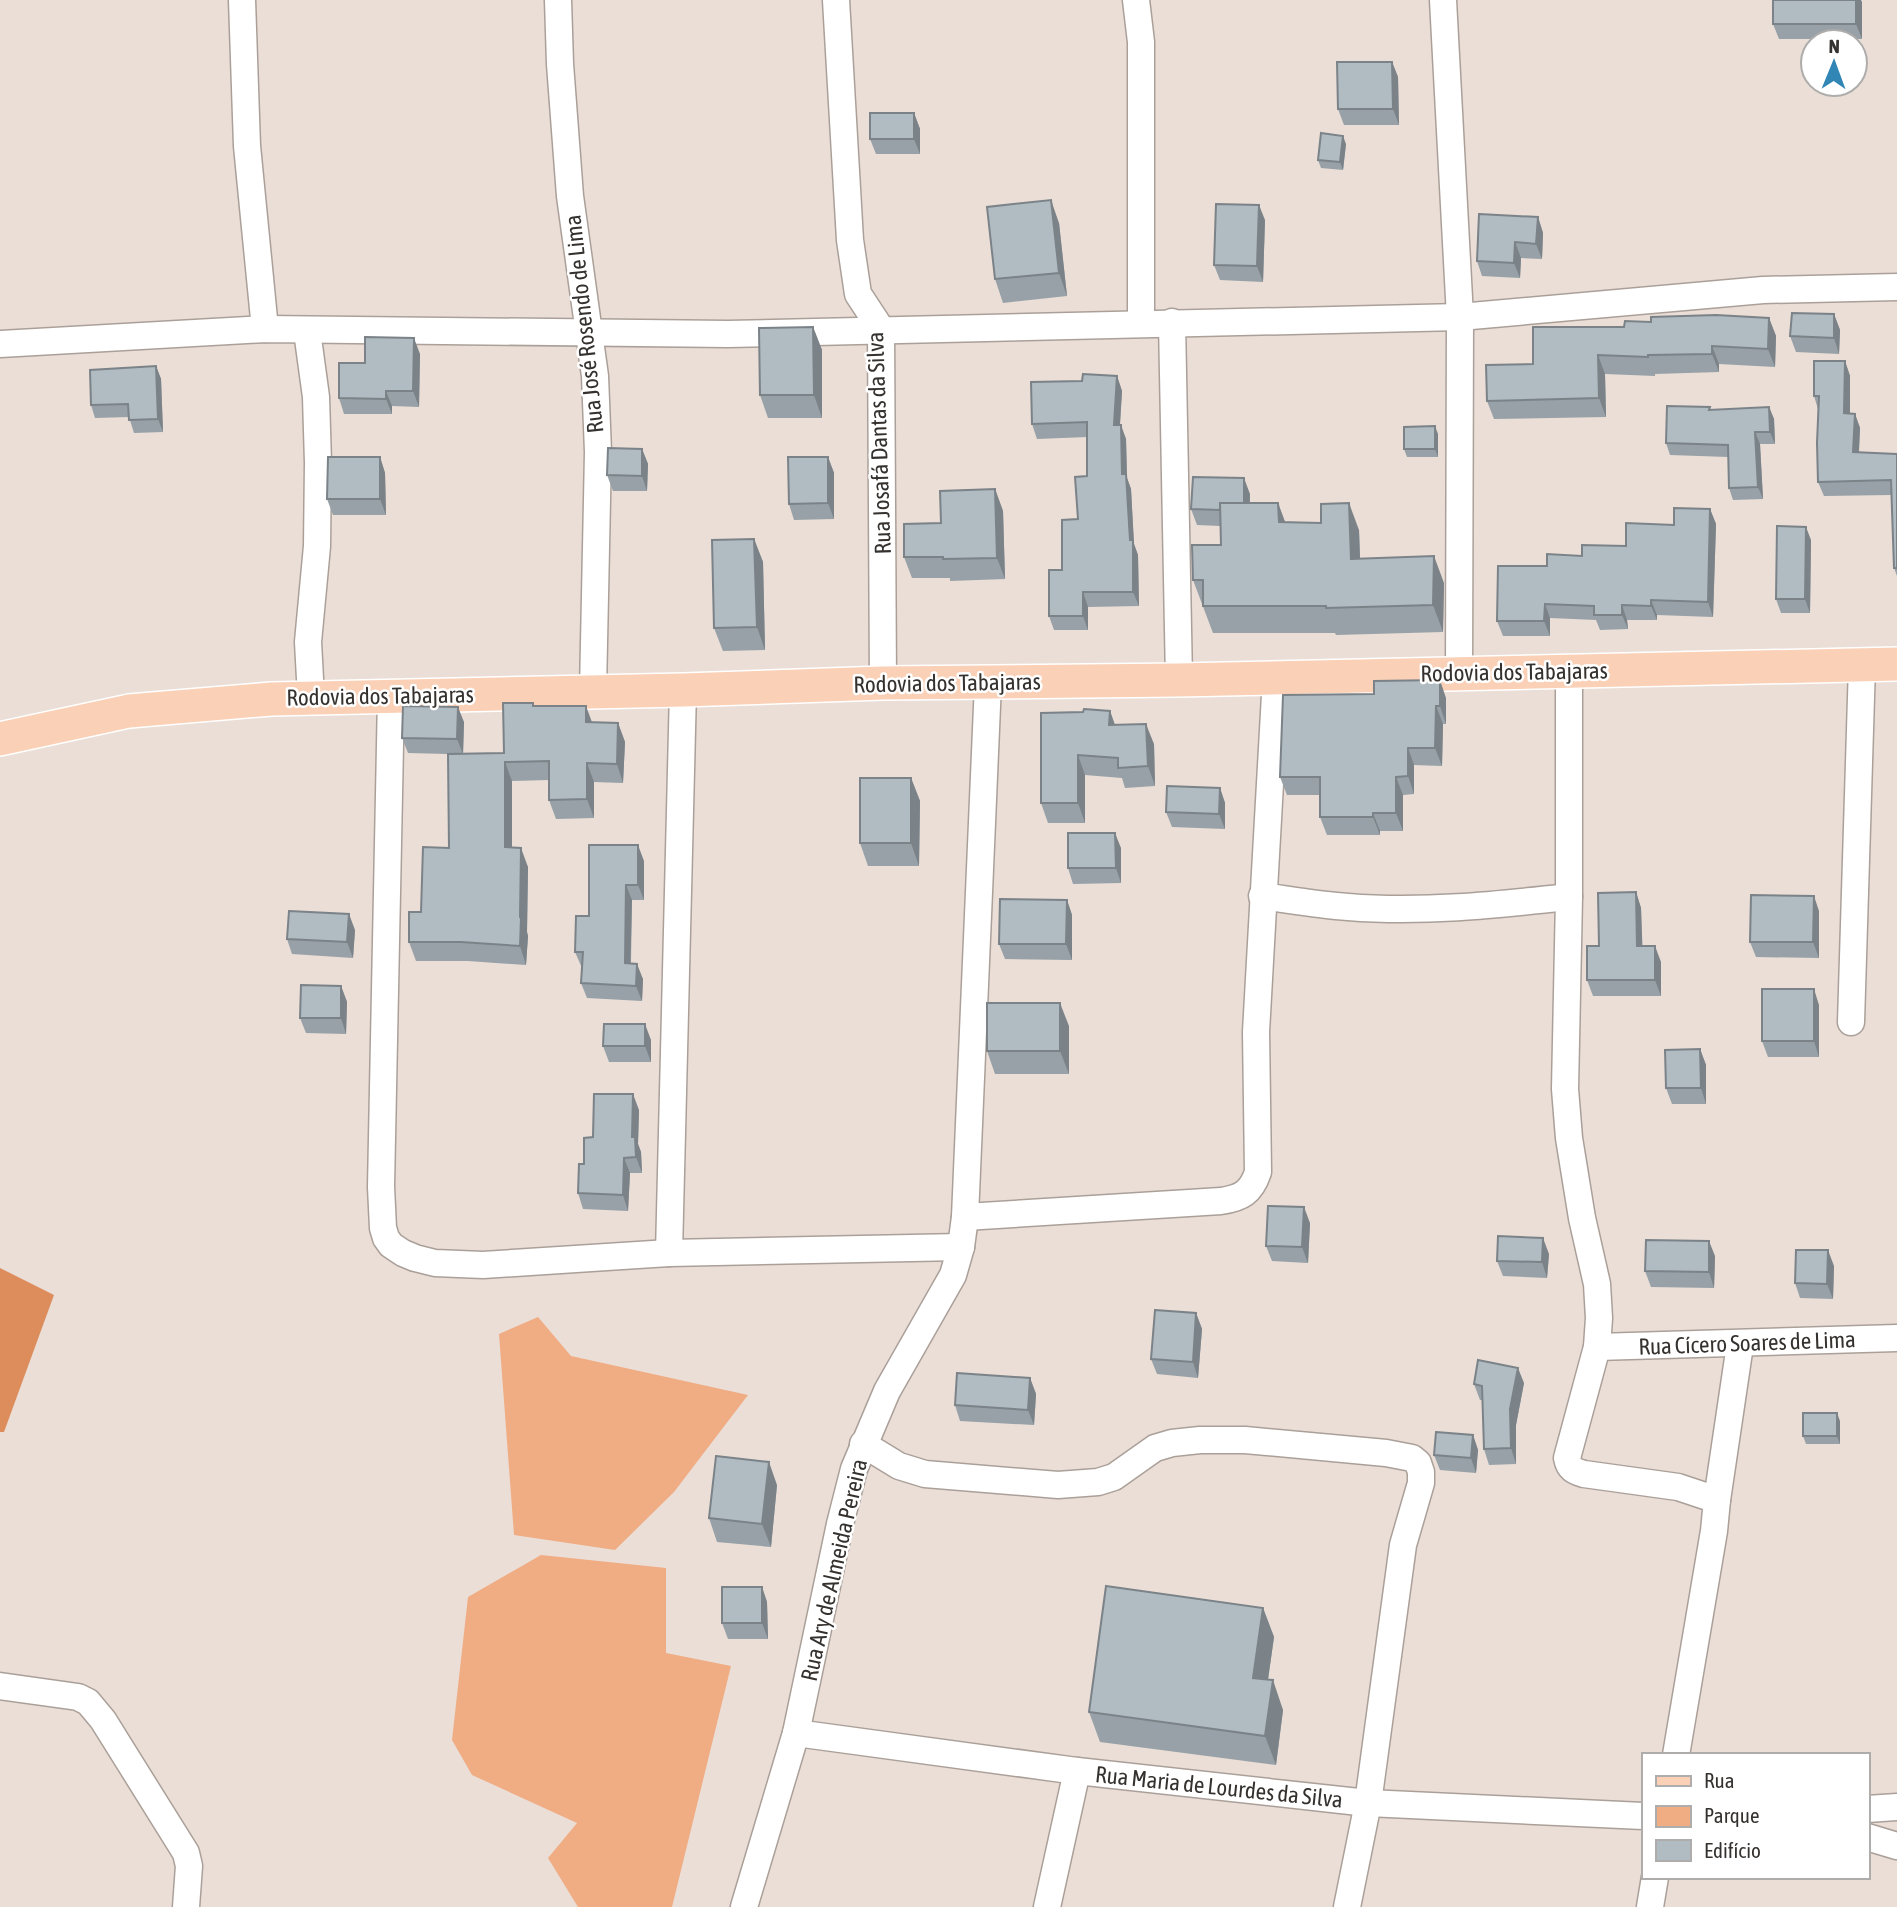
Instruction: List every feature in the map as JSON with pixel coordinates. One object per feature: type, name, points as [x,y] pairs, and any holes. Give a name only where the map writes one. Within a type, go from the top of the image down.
[{"type":"main road","name":"Rodovia dos Tabajaras","points":[[0,739],[129,712],[311,697],[1897,664]]},
{"type":"street","points":[[242,0],[247,146],[265,330]]},
{"type":"street","name":"Rua José Rosendo de Lima","points":[[558,0],[570,196],[595,376],[597,452],[593,691]]},
{"type":"street","name":"Rua Josafá Dantas da Silva","points":[[836,0],[850,240],[858,294],[881,329],[883,683]]},
{"type":"street","points":[[1136,0],[1141,42],[1141,323]]},
{"type":"street","points":[[1443,0],[1460,317],[1459,674]]},
{"type":"street","points":[[0,344],[265,330],[728,334],[1460,317],[1763,290],[1897,287]]},
{"type":"street","points":[[1172,322],[1179,680]]},
{"type":"street","points":[[307,331],[316,397],[318,463],[317,546],[308,642],[311,697]]},
{"type":"street","points":[[1851,1022],[1862,665]]},
{"type":"street","points":[[1569,671],[1569,897],[1565,1089],[1569,1138],[1582,1218],[1597,1284],[1599,1318],[1597,1348],[1567,1458],[1568,1466],[1573,1471],[1584,1474],[1678,1487],[1717,1500]]},
{"type":"street","points":[[965,1217],[1221,1201],[1238,1199],[1254,1185],[1258,1172],[1256,1032],[1276,677]]},
{"type":"street","name":"Rua Ary de Almeida Pereira","points":[[744,1907],[796,1733],[848,1490],[863,1444],[887,1391],[953,1275],[961,1247],[965,1217],[988,683]]},
{"type":"street","points":[[669,1253],[683,690]]},
{"type":"street","points":[[391,696],[381,1187],[383,1228],[391,1245],[415,1258],[435,1263],[483,1265],[669,1253],[961,1247]]},
{"type":"street","points":[[1262,896],[1347,907],[1403,909],[1492,906],[1569,897]]},
{"type":"street","name":"Rua Cícero Soares de Lima","points":[[1597,1348],[1897,1338]]},
{"type":"street","points":[[1676,1753],[1714,1531],[1740,1345]]},
{"type":"street","points":[[863,1444],[899,1466],[925,1474],[1059,1485],[1098,1482],[1114,1477],[1155,1448],[1200,1440],[1245,1440],[1404,1456],[1418,1463],[1421,1472],[1416,1506],[1403,1545],[1368,1803],[1347,1907]]},
{"type":"street","points":[[0,1686],[78,1697],[88,1702],[103,1720],[186,1853],[189,1866],[186,1907]]},
{"type":"street","name":"Rua Maria de Lourdes da Silva","points":[[796,1733],[1077,1771],[1368,1803],[1642,1816]]},
{"type":"street","points":[[1047,1907],[1077,1771]]},
{"type":"street","points":[[1869,1808],[1897,1807]]},
{"type":"street","points":[[1869,1838],[1897,1846]]},
{"type":"street","points":[[1650,1907],[1655,1879]]},
{"type":"green space","points":[[538,1317],[571,1356],[748,1395],[674,1492],[615,1550],[514,1535],[499,1334]]},
{"type":"green space","points":[[541,1555],[666,1568],[666,1653],[731,1666],[672,1907],[578,1907],[548,1858],[577,1823],[472,1775],[452,1740],[468,1597]]},
{"type":"shaded area","points":[[0,1268],[54,1295],[4,1432],[0,1432]]},
{"type":"building","points":[[1773,0],[1856,0],[1856,24],[1773,24]]},
{"type":"building","points":[[1337,62],[1392,62],[1393,109],[1338,109]]},
{"type":"building","points":[[870,113],[914,113],[914,139],[870,139]]},
{"type":"building","points":[[1321,133],[1343,136],[1340,162],[1318,160]]},
{"type":"building","points":[[1051,200],[1059,273],[995,279],[987,207]]},
{"type":"building","points":[[1216,204],[1259,205],[1257,266],[1214,265]]},
{"type":"building","points":[[1479,214],[1538,217],[1536,244],[1515,242],[1514,263],[1477,261]]},
{"type":"building","points":[[1792,313],[1834,314],[1834,338],[1790,336]]},
{"type":"building","points":[[1716,315],[1769,318],[1768,349],[1712,346],[1712,354],[1648,357],[1598,355],[1599,398],[1487,401],[1486,365],[1533,364],[1533,327],[1624,327],[1625,321],[1651,322],[1651,317]]},
{"type":"building","points":[[813,327],[814,395],[760,395],[759,328]]},
{"type":"building","points":[[365,337],[414,338],[413,391],[386,391],[386,399],[339,398],[339,363],[365,363]]},
{"type":"building","points":[[1814,361],[1845,361],[1844,413],[1855,414],[1853,452],[1897,454],[1897,568],[1894,568],[1891,480],[1818,482],[1819,396],[1814,396]]},
{"type":"building","points":[[156,366],[158,419],[129,420],[128,404],[91,405],[90,370]]},
{"type":"building","points":[[1083,374],[1117,376],[1114,425],[1121,425],[1122,474],[1126,474],[1130,540],[1133,540],[1133,592],[1083,592],[1083,616],[1049,616],[1049,570],[1062,570],[1062,520],[1078,519],[1075,477],[1087,476],[1087,422],[1032,424],[1031,382],[1082,381]]},
{"type":"building","points":[[1667,406],[1710,407],[1709,410],[1769,407],[1770,432],[1755,432],[1758,487],[1729,488],[1728,445],[1666,443]]},
{"type":"building","points":[[1435,426],[1435,449],[1404,449],[1404,427]]},
{"type":"building","points":[[608,448],[642,449],[642,476],[607,475]]},
{"type":"building","points":[[328,457],[380,457],[380,499],[327,499]]},
{"type":"building","points":[[788,457],[828,457],[828,503],[789,504]]},
{"type":"building","points":[[1193,477],[1244,478],[1244,503],[1220,503],[1220,510],[1191,509]]},
{"type":"building","points":[[995,489],[997,558],[904,557],[904,524],[941,523],[940,491]]},
{"type":"building","points":[[1220,503],[1278,503],[1279,522],[1321,523],[1321,504],[1349,503],[1351,559],[1434,556],[1433,605],[1326,608],[1203,606],[1203,580],[1193,580],[1192,545],[1221,545]]},
{"type":"building","points":[[1674,508],[1710,509],[1708,602],[1651,600],[1651,606],[1622,605],[1622,615],[1594,615],[1594,606],[1545,604],[1544,621],[1497,621],[1498,566],[1547,566],[1547,554],[1582,556],[1582,545],[1626,546],[1626,523],[1674,525]]},
{"type":"building","points":[[1777,526],[1806,527],[1805,599],[1776,599]]},
{"type":"building","points":[[754,539],[757,627],[714,628],[712,540]]},
{"type":"building","points":[[1440,680],[1435,748],[1408,748],[1408,776],[1396,777],[1396,813],[1373,813],[1373,817],[1320,817],[1320,777],[1280,777],[1283,695],[1374,694],[1374,681]]},
{"type":"building","points":[[503,703],[586,706],[586,722],[618,723],[617,764],[587,763],[587,799],[549,800],[549,761],[505,762],[505,847],[521,848],[520,946],[409,942],[409,912],[421,912],[423,847],[449,848],[448,754],[504,753]]},
{"type":"building","points":[[403,706],[458,707],[457,739],[402,738]]},
{"type":"building","points":[[1084,709],[1110,711],[1109,725],[1146,724],[1148,766],[1118,768],[1118,758],[1078,755],[1078,803],[1041,803],[1041,713],[1083,712]]},
{"type":"building","points":[[860,778],[911,778],[911,843],[860,843]]},
{"type":"building","points":[[1167,786],[1220,788],[1219,814],[1166,812]]},
{"type":"building","points":[[1068,833],[1115,833],[1116,868],[1068,868]]},
{"type":"building","points":[[589,845],[638,845],[638,885],[626,885],[625,963],[637,964],[636,986],[581,983],[583,952],[575,952],[576,916],[589,916]]},
{"type":"building","points":[[1636,892],[1637,946],[1655,946],[1655,980],[1587,980],[1587,946],[1599,946],[1598,893]]},
{"type":"building","points":[[1751,895],[1814,896],[1813,942],[1750,942]]},
{"type":"building","points":[[1000,899],[1067,900],[1066,944],[999,944]]},
{"type":"building","points":[[289,911],[349,914],[347,942],[287,939]]},
{"type":"building","points":[[301,985],[341,986],[341,1018],[300,1018]]},
{"type":"building","points":[[1762,989],[1814,989],[1814,1041],[1762,1041]]},
{"type":"building","points":[[987,1003],[1060,1003],[1060,1051],[987,1051]]},
{"type":"building","points":[[604,1024],[645,1024],[645,1046],[603,1046]]},
{"type":"building","points":[[1700,1049],[1701,1088],[1666,1088],[1665,1050]]},
{"type":"building","points":[[594,1094],[633,1094],[632,1137],[635,1137],[636,1157],[624,1158],[623,1195],[578,1193],[579,1164],[584,1164],[584,1138],[593,1137]]},
{"type":"building","points":[[1268,1206],[1304,1207],[1302,1247],[1266,1246]]},
{"type":"building","points":[[1498,1236],[1543,1238],[1542,1262],[1497,1261]]},
{"type":"building","points":[[1646,1240],[1709,1241],[1709,1272],[1645,1271]]},
{"type":"building","points":[[1796,1250],[1828,1250],[1827,1284],[1795,1283]]},
{"type":"building","points":[[1155,1310],[1196,1313],[1193,1362],[1151,1359]]},
{"type":"building","points":[[1478,1360],[1518,1368],[1510,1409],[1511,1448],[1484,1449],[1482,1386],[1474,1384]]},
{"type":"building","points":[[957,1373],[1030,1378],[1028,1410],[955,1405]]},
{"type":"building","points":[[1803,1413],[1837,1413],[1837,1436],[1803,1436]]},
{"type":"building","points":[[1436,1432],[1473,1435],[1471,1458],[1434,1455]]},
{"type":"building","points":[[716,1456],[769,1462],[762,1524],[709,1518]]},
{"type":"building","points":[[1106,1586],[1263,1608],[1253,1678],[1273,1680],[1265,1736],[1089,1712]]},
{"type":"building","points":[[722,1587],[762,1587],[762,1623],[722,1623]]}]
